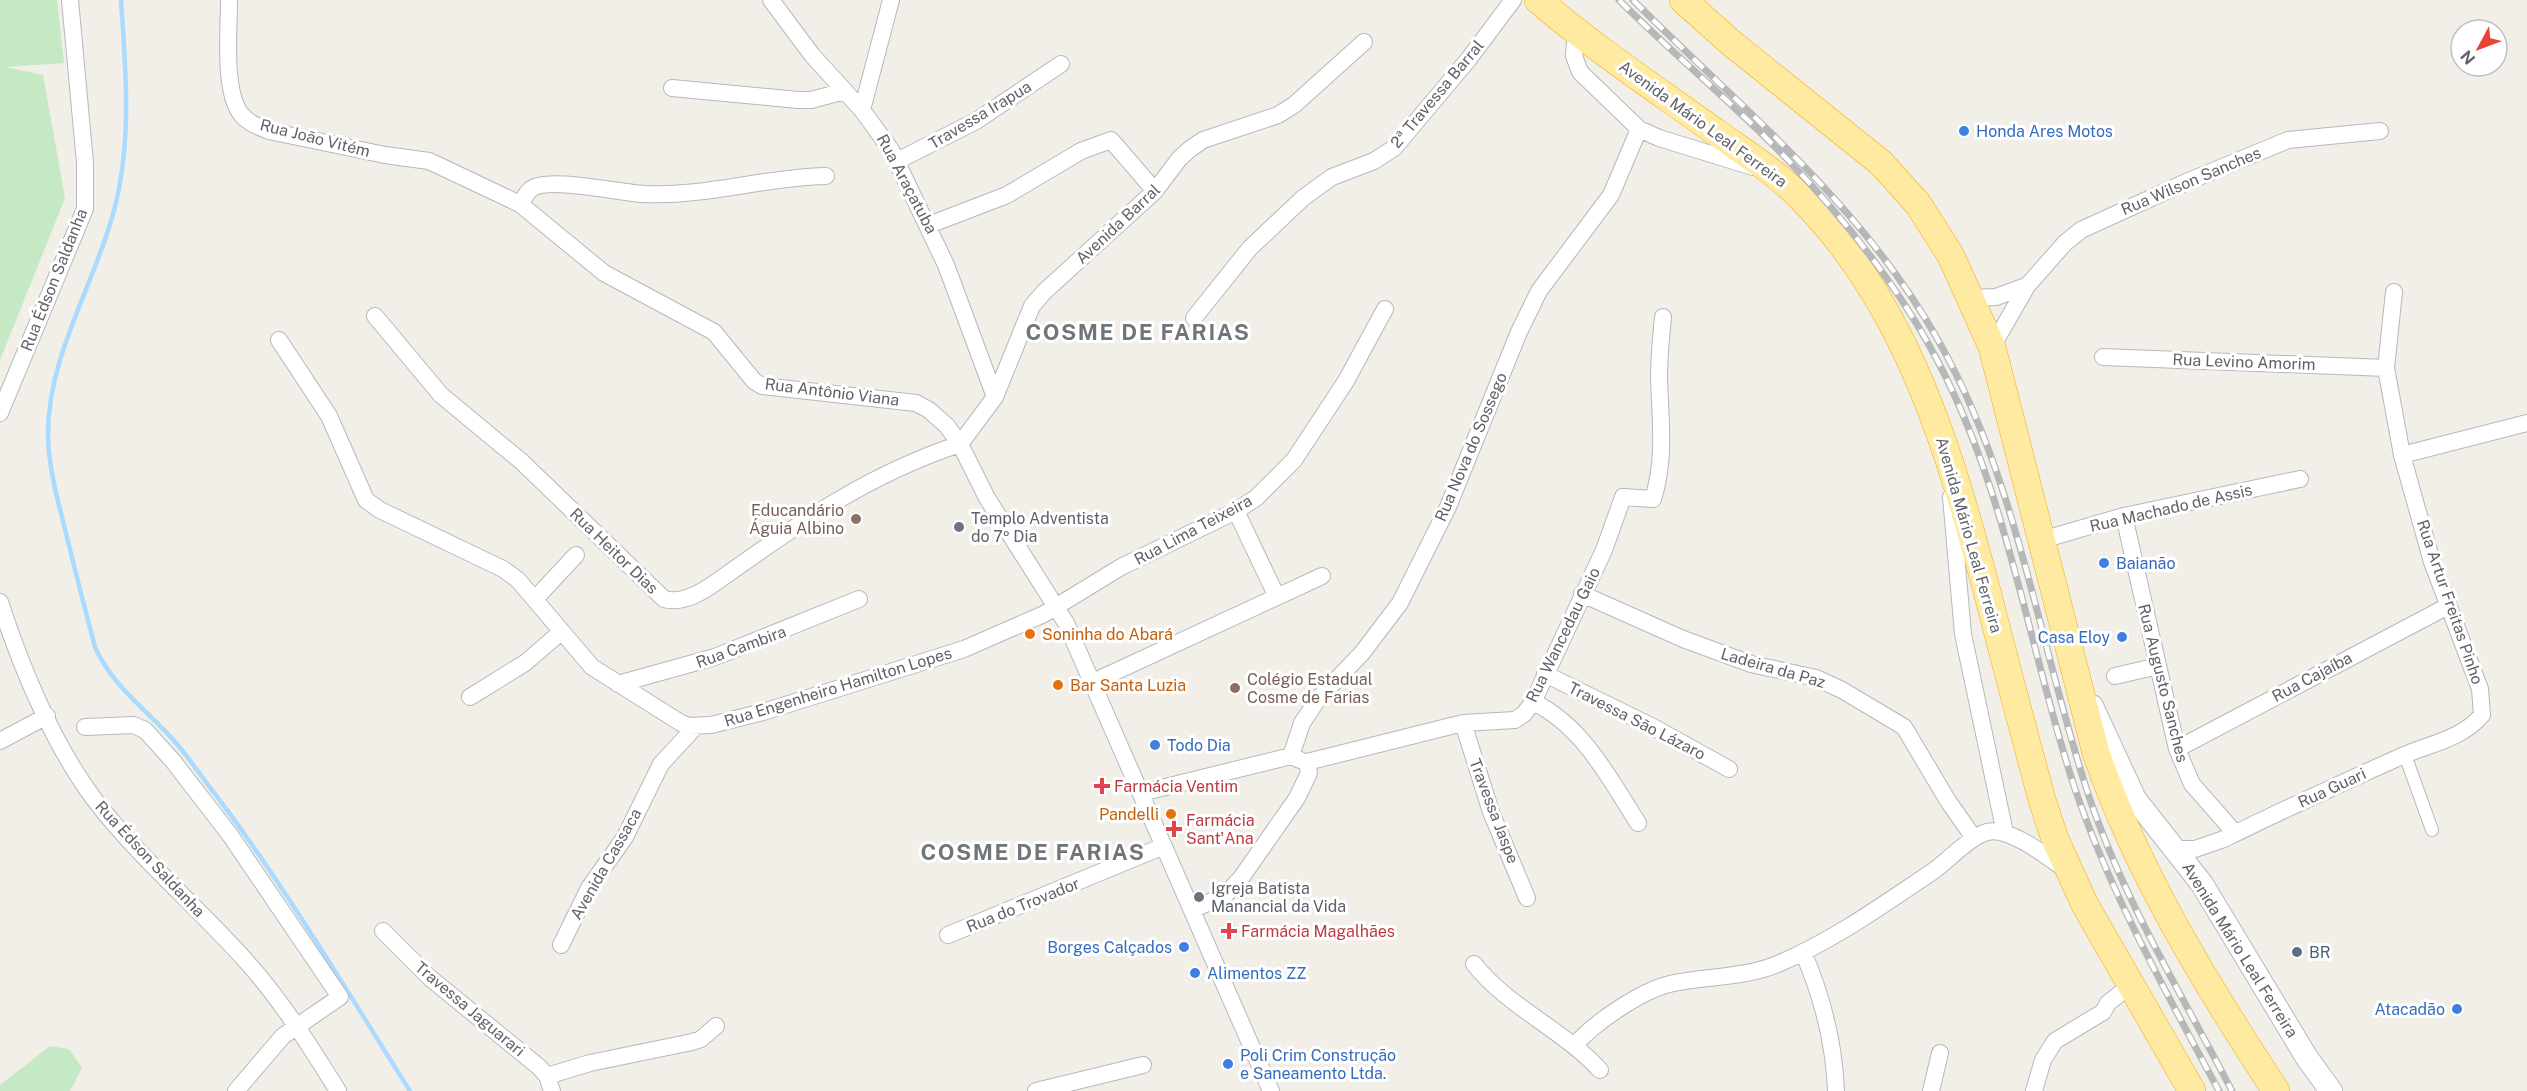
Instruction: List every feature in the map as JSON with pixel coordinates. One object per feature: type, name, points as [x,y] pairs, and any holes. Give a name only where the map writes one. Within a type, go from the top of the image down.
[{"type":"highway","name":"Avenida Mário Leal Ferreira","points":[[1538,0],[1576,31],[1774,174],[1824,222],[1873,289],[1910,359],[1949,458],[1970,525],[2042,800],[2069,872],[2192,1091]]},
{"type":"highway","name":"Avenida Mário Leal Ferreira","points":[[1683,0],[1730,42],[1855,141],[1894,177],[1935,230],[1971,298],[1992,347],[2096,753],[2127,833],[2208,984],[2276,1091]]},
{"type":"main road","name":"Avenida Mário Leal Ferreira","points":[[2080,685],[2125,781],[2148,816],[2177,849],[2220,912],[2307,1058],[2331,1091]]},
{"type":"street","name":"Rua Édson Saldanha","points":[[0,413],[85,209],[85,163],[70,0]]},
{"type":"street","name":"Rua João Vitém","points":[[229,0],[231,85],[237,109],[252,123],[269,131],[385,155],[429,161],[500,195]]},
{"type":"street","name":"Rua Araçatuba","points":[[771,0],[805,46],[878,129],[897,161],[929,225],[995,397]]},
{"type":"street","points":[[862,110],[884,17],[891,0]]},
{"type":"street","name":"2ª Travessa Barral","points":[[1194,318],[1250,248],[1310,192],[1332,177],[1374,161],[1394,148],[1468,60],[1513,0]]},
{"type":"street","points":[[1576,31],[1574,56],[1580,72],[1639,129],[1659,138],[1774,174]]},
{"type":"street","name":"Avenida Barral","points":[[960,444],[995,397],[1032,306],[1155,191],[1179,159],[1203,140],[1278,115],[1294,105],[1364,42]]},
{"type":"street","name":"Travessa Irapua","points":[[897,161],[976,121],[1061,64]]},
{"type":"street","points":[[672,88],[798,100],[811,100],[845,91]]},
{"type":"street","name":"Rua Nova do Sossego","points":[[1299,759],[1302,723],[1318,699],[1362,653],[1400,603],[1448,507],[1515,342],[1539,291],[1611,195],[1639,129]]},
{"type":"street","name":"Rua Wilson Sanches","points":[[1992,347],[2027,286],[2066,243],[2082,230],[2184,183],[2288,140],[2380,131]]},
{"type":"street","points":[[929,225],[1007,195],[1081,151],[1111,140],[1155,191]]},
{"type":"street","points":[[520,204],[531,189],[551,184],[631,193],[675,195],[768,180],[826,176]]},
{"type":"street","name":"Rua Antônio Viana","points":[[500,195],[520,204],[604,273],[714,332],[753,381],[762,386],[916,403],[929,410],[947,426],[960,444],[987,498],[1057,606],[1093,682],[1271,1091]]},
{"type":"street","name":"Rua Wilson Sanches","points":[[1971,298],[1996,297],[2027,286]]},
{"type":"street","points":[[2394,292],[2386,368],[2402,454],[2527,423]]},
{"type":"street","name":"Rua Lima Teixeira","points":[[1057,606],[1121,567],[1236,511],[1256,498],[1294,460],[1346,381],[1385,309]]},
{"type":"street","name":"Rua Heitor Dias","points":[[375,316],[441,395],[513,454],[657,591],[671,601],[678,601],[709,587],[836,499],[927,455],[960,444]]},
{"type":"street","name":"Rua Wancedau Gaio","points":[[1141,793],[1463,723],[1515,720],[1524,714],[1533,702],[1604,550],[1623,497],[1653,499],[1660,476],[1662,428],[1659,378],[1663,317]]},
{"type":"street","points":[[279,340],[329,416],[366,500],[380,510],[503,569],[518,580],[535,599],[583,659],[681,723],[696,726]]},
{"type":"street","name":"Rua Levino Amorim","points":[[2103,357],[2386,368]]},
{"type":"street","name":"Rua Artur Freitas Pinho","points":[[2402,454],[2432,562],[2480,689],[2482,715]]},
{"type":"street","points":[[1949,458],[1960,616],[2005,833]]},
{"type":"street","name":"Rua Machado de Assis","points":[[2042,540],[2124,516],[2300,479]]},
{"type":"street","points":[[1236,511],[1277,597]]},
{"type":"street","name":"Rua Augusto Sanches","points":[[2124,516],[2177,749],[2192,784],[2235,833]]},
{"type":"street","points":[[535,599],[576,555]]},
{"type":"street","points":[[1093,682],[1322,576]]},
{"type":"street","name":"Ladeira da Paz","points":[[1582,594],[1683,639],[1751,664],[1816,678],[1842,690],[1904,727],[1948,801],[1974,838]]},
{"type":"street","name":"Rua Cambira","points":[[618,684],[715,657],[859,599]]},
{"type":"street","name":"Rua Édson Saldanha","points":[[0,602],[22,662],[47,716],[94,798],[160,874],[248,963],[296,1025],[338,1091]]},
{"type":"street","name":"Rua Engenheiro Hamilton Lopes","points":[[696,726],[763,712],[963,649],[1057,606]]},
{"type":"street","name":"Rua Cajaíba","points":[[2177,749],[2448,606]]},
{"type":"street","points":[[470,697],[525,663],[561,632]]},
{"type":"street","points":[[2115,676],[2158,666]]},
{"type":"street","name":"Travessa São Lázaro","points":[[1545,674],[1655,728],[1729,769]]},
{"type":"street","points":[[1533,702],[1549,710],[1567,725],[1611,780],[1638,823]]},
{"type":"street","name":"Rua Guari","points":[[2177,849],[2195,849],[2235,833],[2405,755],[2453,737],[2474,725],[2482,715]]},
{"type":"street","points":[[0,741],[47,716]]},
{"type":"street","name":"Travessa Jaspe","points":[[1463,723],[1491,812],[1527,898]]},
{"type":"street","points":[[85,727],[134,725],[145,730],[173,761],[230,835],[340,997],[296,1025],[273,1044],[236,1091]]},
{"type":"street","name":"Avenida Cassaca","points":[[561,945],[589,888],[625,837],[661,764],[696,726]]},
{"type":"street","points":[[2405,755],[2432,830]]},
{"type":"street","points":[[1192,910],[1225,895],[1241,878],[1297,798],[1309,773],[1299,759]]},
{"type":"street","points":[[1575,1045],[1595,1023],[1661,987],[1671,983],[1753,973],[1803,952],[1932,872],[1974,838],[1986,832],[2005,833],[2042,852],[2069,872]]},
{"type":"street","name":"Rua do Trovador","points":[[948,935],[1164,846]]},
{"type":"street","name":"Travessa Jaguarari","points":[[383,931],[430,978],[500,1033],[549,1084]]},
{"type":"street","points":[[1803,952],[1826,1011],[1832,1040],[1836,1091]]},
{"type":"street","points":[[1474,964],[1493,986],[1575,1045],[1600,1070]]},
{"type":"street","points":[[2034,1091],[2043,1060],[2055,1041],[2103,1011],[2108,1003],[2131,986]]},
{"type":"street","points":[[549,1084],[649,1050],[701,1039],[716,1026]]},
{"type":"street","points":[[1931,1091],[1940,1053]]},
{"type":"street","points":[[1036,1091],[1143,1065]]},
{"type":"green space","points":[[0,0],[57,0],[64,63],[5,67],[43,75],[65,198],[0,360]]},
{"type":"green space","points":[[50,1046],[69,1049],[82,1068],[70,1091],[0,1091],[0,1085]]},
{"type":"waterway","points":[[121,0],[126,83],[123,166],[111,221],[62,352],[50,406],[48,434],[50,459],[76,576],[95,647],[111,675],[177,744],[244,833],[317,943],[410,1091]]},
{"type":"railway","points":[[1619,0],[1745,118],[1806,179],[1864,247],[1898,295],[1929,345],[1955,397],[1996,506],[2057,730],[2088,826],[2140,942],[2219,1091]]},
{"type":"railway","points":[[1633,0],[1757,119],[1837,201],[1908,291],[1938,340],[1965,392],[2006,501],[2023,556],[2067,725],[2098,822],[2132,901],[2232,1091]]},
{"type":"place","name":"Honda Ares Motos","points":[[1964,131]]},
{"type":"place","name":"Educandário Águia Albino","points":[[856,519]]},
{"type":"place","name":"Templo Adventista do 7º Dia","points":[[959,527]]},
{"type":"place","name":"Baianão","points":[[2104,563]]},
{"type":"place","name":"Soninha do Abará","points":[[1030,634]]},
{"type":"place","name":"Casa Eloy","points":[[2122,637]]},
{"type":"place","name":"Bar Santa Luzia","points":[[1058,685]]},
{"type":"place","name":"Colégio Estadual Cosme de Farias","points":[[1235,688]]},
{"type":"place","name":"Todo Dia","points":[[1155,745]]},
{"type":"place","name":"Farmácia Ventim","points":[[1102,786]]},
{"type":"place","name":"Pandelli","points":[[1171,814]]},
{"type":"place","name":"Farmácia Sant'Ana","points":[[1174,829]]},
{"type":"place","name":"Igreja Batista Manancial da Vida","points":[[1199,897]]},
{"type":"place","name":"Farmácia Magalhães","points":[[1229,931]]},
{"type":"place","name":"Borges Calçados","points":[[1184,947]]},
{"type":"place","name":"BR","points":[[2297,952]]},
{"type":"place","name":"Alimentos ZZ","points":[[1195,973]]},
{"type":"place","name":"Atacadão","points":[[2457,1009]]},
{"type":"place","name":"Poli Crim Construção e Saneamento Ltda.","points":[[1228,1064]]},
{"type":"district","name":"COSME DE FARIAS","points":[[1138,332]]},
{"type":"district","name":"COSME DE FARIAS","points":[[1033,852]]}]
